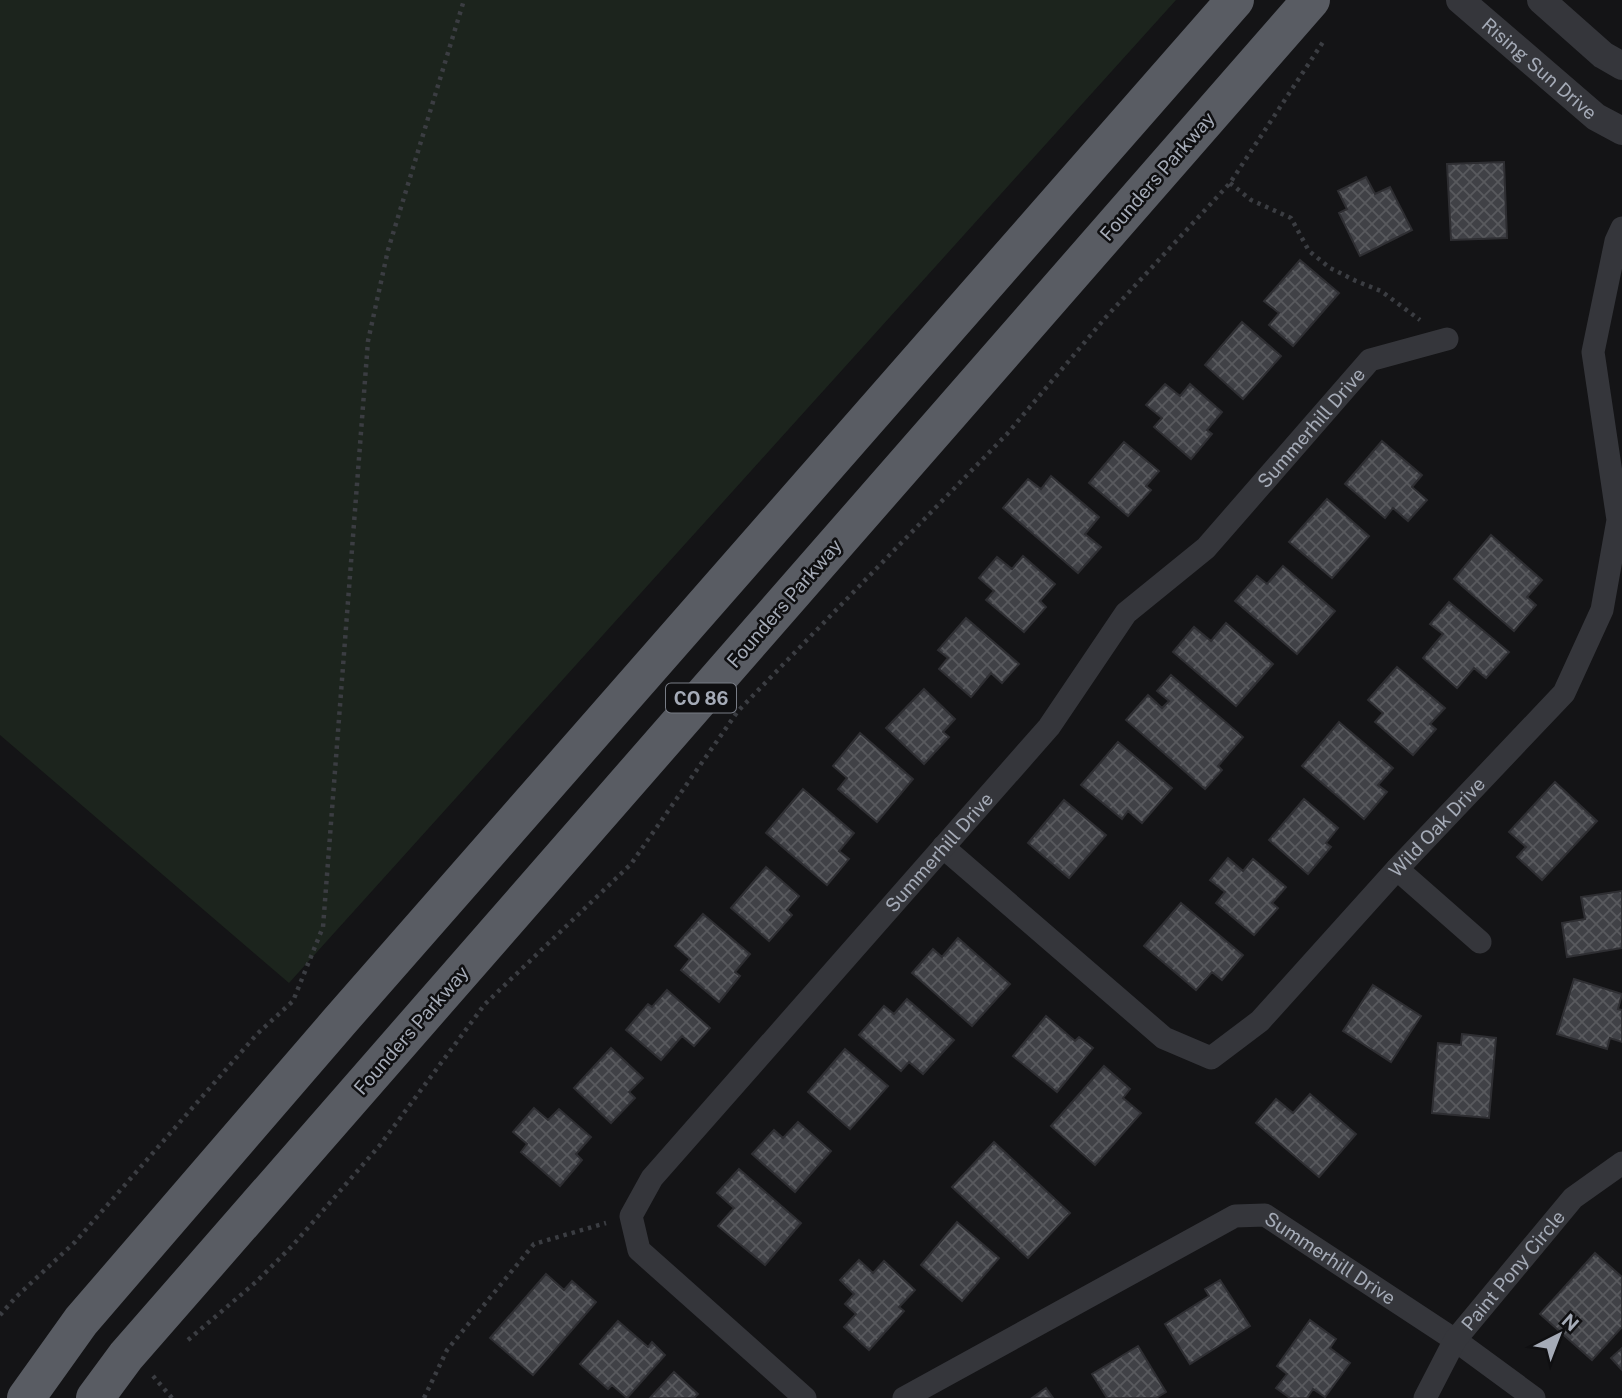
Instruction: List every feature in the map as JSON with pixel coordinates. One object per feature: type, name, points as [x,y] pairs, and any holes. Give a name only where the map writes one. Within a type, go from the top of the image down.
[{"type":"highway","name":"CO 86","points":[[26,1398],[81,1321],[338,1023],[1235,0]]},
{"type":"highway","name":"Founders Parkway","points":[[95,1398],[126,1356],[1311,0]]},
{"type":"street","name":"Rising Sun Drive","points":[[1460,0],[1596,117],[1622,131]]},
{"type":"street","points":[[1541,0],[1603,55],[1622,66]]},
{"type":"street","name":"Wild Oak Drive","points":[[943,847],[1164,1038],[1211,1058],[1260,1021],[1397,869],[1564,693],[1602,610],[1618,520],[1593,352],[1616,241],[1622,228]]},
{"type":"street","name":"Summerhill Drive","points":[[631,1216],[652,1178],[1049,727],[1126,613],[1206,548],[1370,360],[1447,339]]},
{"type":"street","points":[[1397,869],[1480,942]]},
{"type":"street","name":"Paint Pony Circle","points":[[1426,1398],[1455,1340],[1573,1198],[1622,1163]]},
{"type":"street","name":"Summerhill Drive","points":[[904,1398],[1235,1216],[1265,1215],[1455,1340],[1534,1398]]},
{"type":"street","points":[[631,1216],[639,1250],[805,1398]]},
{"type":"path","points":[[0,1315],[75,1242],[257,1034],[293,1001],[323,927],[368,341],[388,250],[464,0]]},
{"type":"path","points":[[182,1345],[256,1282],[293,1245],[380,1145],[485,1004],[631,864],[738,712],[1007,434],[1106,317],[1230,183],[1328,34]]},
{"type":"path","points":[[1230,183],[1251,200],[1291,218],[1309,251],[1330,268],[1381,291],[1447,339]]},
{"type":"path","points":[[424,1398],[446,1350],[534,1244],[631,1216]]},
{"type":"path","points":[[143,1381],[150,1372],[172,1398]]},
{"type":"shaded area","points":[[0,0],[1176,0],[289,983],[0,735]]},
{"type":"building","points":[[1504,162],[1507,238],[1451,240],[1447,164]]},
{"type":"building","points":[[1366,177],[1375,194],[1390,187],[1412,230],[1360,256],[1339,213],[1347,209],[1338,191]]},
{"type":"building","points":[[1300,260],[1339,293],[1293,346],[1269,325],[1279,313],[1264,301]]},
{"type":"building","points":[[1242,322],[1281,356],[1243,399],[1205,365]]},
{"type":"building","points":[[1165,384],[1180,396],[1190,384],[1222,412],[1207,430],[1212,434],[1191,459],[1154,427],[1162,418],[1146,405]]},
{"type":"building","points":[[1382,441],[1422,475],[1412,487],[1427,500],[1408,521],[1393,508],[1385,518],[1345,484]]},
{"type":"building","points":[[1124,442],[1159,471],[1146,486],[1151,490],[1128,516],[1089,483]]},
{"type":"building","points":[[1051,476],[1099,517],[1085,534],[1101,547],[1078,573],[1003,508],[1028,479],[1041,489]]},
{"type":"building","points":[[1327,499],[1369,536],[1332,578],[1289,542]]},
{"type":"building","points":[[1491,535],[1542,580],[1527,597],[1536,605],[1514,631],[1454,579]]},
{"type":"building","points":[[1023,556],[1055,584],[1040,601],[1046,607],[1024,632],[986,600],[994,591],[979,578],[997,557],[1012,569]]},
{"type":"building","points":[[1283,566],[1335,611],[1297,654],[1235,601],[1257,576],[1267,584]]},
{"type":"building","points":[[1449,602],[1509,652],[1486,678],[1474,668],[1457,688],[1423,658],[1443,634],[1430,624]]},
{"type":"building","points":[[966,618],[1019,664],[1002,683],[991,673],[971,697],[939,669],[948,658],[938,650]]},
{"type":"building","points":[[1226,623],[1273,664],[1236,706],[1173,652],[1194,627],[1211,641]]},
{"type":"building","points":[[1397,667],[1445,708],[1430,724],[1436,729],[1413,755],[1375,722],[1383,713],[1368,700]]},
{"type":"building","points":[[1171,675],[1243,737],[1218,766],[1222,770],[1205,789],[1126,720],[1148,695],[1162,708],[1169,701],[1157,691]]},
{"type":"building","points":[[924,689],[955,719],[943,732],[949,737],[924,764],[886,728]]},
{"type":"building","points":[[1339,722],[1393,768],[1378,785],[1387,792],[1364,819],[1302,766]]},
{"type":"building","points":[[860,733],[913,779],[877,822],[838,789],[847,778],[833,766]]},
{"type":"building","points":[[1118,742],[1172,788],[1142,823],[1128,811],[1122,819],[1081,785]]},
{"type":"building","points":[[1555,782],[1597,821],[1542,880],[1517,857],[1526,847],[1509,832]]},
{"type":"building","points":[[803,789],[854,833],[839,851],[849,859],[827,885],[766,833]]},
{"type":"building","points":[[1304,799],[1338,828],[1326,843],[1331,847],[1308,874],[1269,840]]},
{"type":"building","points":[[1064,800],[1106,835],[1069,878],[1028,843]]},
{"type":"building","points":[[1228,858],[1243,871],[1253,859],[1286,887],[1272,903],[1278,908],[1254,935],[1216,903],[1225,892],[1210,880]]},
{"type":"building","points":[[766,867],[799,896],[787,910],[792,915],[769,941],[731,908]]},
{"type":"building","points":[[1622,891],[1622,948],[1567,957],[1562,923],[1585,919],[1581,897]]},
{"type":"building","points":[[1181,903],[1243,955],[1222,980],[1212,972],[1196,990],[1144,946]]},
{"type":"building","points":[[703,914],[750,954],[735,972],[740,976],[719,1002],[681,970],[690,959],[675,946]]},
{"type":"building","points":[[958,938],[1010,984],[972,1026],[912,973],[933,949],[942,957]]},
{"type":"building","points":[[1574,979],[1622,994],[1618,1009],[1622,1010],[1622,1042],[1610,1038],[1607,1049],[1557,1034]]},
{"type":"building","points":[[1373,985],[1421,1016],[1391,1062],[1343,1031]]},
{"type":"building","points":[[667,990],[710,1028],[694,1046],[682,1036],[661,1060],[626,1030],[648,1004],[652,1007]]},
{"type":"building","points":[[907,999],[954,1040],[923,1074],[909,1062],[901,1071],[859,1035],[884,1006],[894,1014]]},
{"type":"building","points":[[1046,1016],[1075,1041],[1079,1037],[1093,1048],[1057,1092],[1013,1056]]},
{"type":"building","points":[[1462,1034],[1496,1038],[1489,1118],[1432,1113],[1438,1043],[1461,1045]]},
{"type":"building","points":[[611,1048],[643,1078],[629,1092],[635,1098],[611,1123],[574,1088]]},
{"type":"building","points":[[845,1049],[888,1086],[850,1129],[808,1092]]},
{"type":"building","points":[[1104,1066],[1130,1089],[1123,1098],[1141,1113],[1095,1165],[1051,1126]]},
{"type":"building","points":[[1310,1094],[1356,1134],[1319,1177],[1256,1123],[1276,1099],[1293,1113]]},
{"type":"building","points":[[534,1108],[548,1120],[559,1109],[591,1137],[576,1154],[582,1160],[560,1186],[521,1152],[527,1144],[513,1132]]},
{"type":"building","points":[[798,1122],[831,1151],[795,1192],[752,1154],[774,1130],[783,1138]]},
{"type":"building","points":[[994,1142],[1070,1213],[1028,1258],[952,1187]]},
{"type":"building","points":[[739,1169],[801,1223],[765,1265],[718,1226],[734,1208],[717,1193]]},
{"type":"building","points":[[957,1222],[999,1258],[962,1301],[921,1265]]},
{"type":"building","points":[[1595,1253],[1622,1277],[1622,1327],[1592,1360],[1540,1314]]},
{"type":"building","points":[[859,1260],[873,1273],[884,1261],[915,1290],[899,1307],[904,1311],[869,1350],[844,1327],[856,1314],[845,1304],[854,1294],[840,1280]]},
{"type":"building","points":[[546,1274],[564,1290],[572,1281],[596,1302],[533,1375],[490,1338]]},
{"type":"building","points":[[1220,1280],[1250,1326],[1190,1364],[1165,1324],[1209,1296],[1205,1289]]},
{"type":"building","points":[[1310,1320],[1336,1339],[1330,1348],[1350,1363],[1325,1397],[1313,1389],[1307,1398],[1290,1398],[1276,1388],[1287,1374],[1277,1366]]},
{"type":"building","points":[[618,1321],[648,1347],[652,1342],[665,1355],[627,1398],[612,1385],[608,1389],[580,1364]]},
{"type":"building","points":[[1138,1346],[1166,1392],[1156,1398],[1107,1398],[1092,1374]]},
{"type":"building","points":[[1622,1348],[1622,1370],[1611,1358]]},
{"type":"building","points":[[674,1372],[698,1394],[694,1398],[650,1398]]},
{"type":"building","points":[[1046,1388],[1053,1398],[1032,1398]]}]
